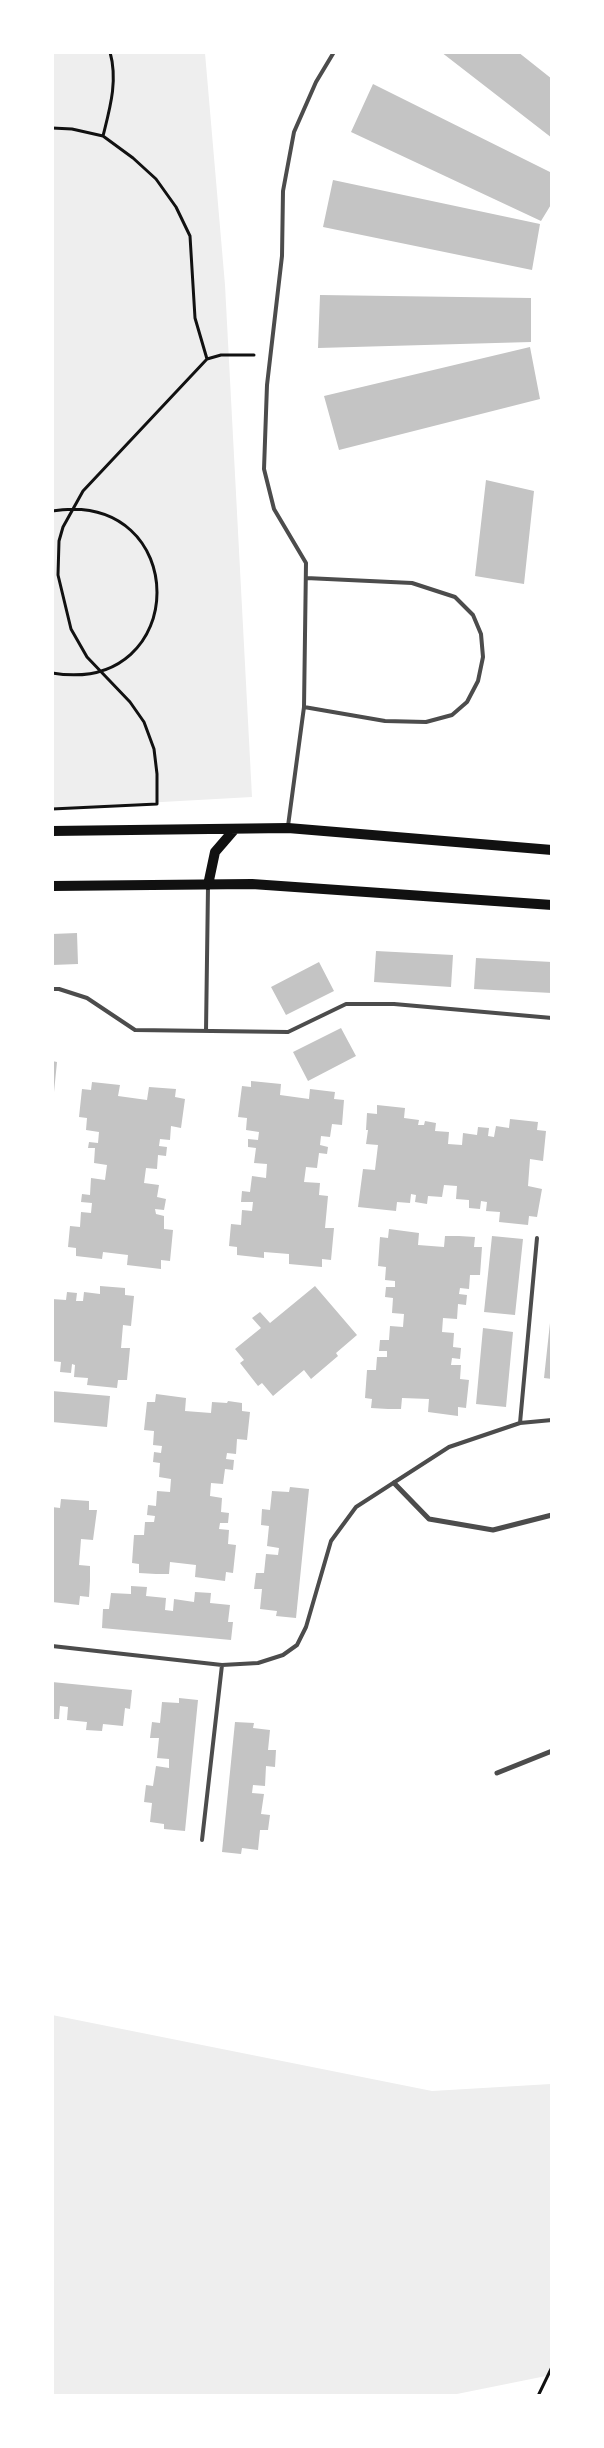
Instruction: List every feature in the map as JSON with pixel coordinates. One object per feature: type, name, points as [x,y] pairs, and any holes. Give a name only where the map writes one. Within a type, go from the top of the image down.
[{"type":"main road","points":[[52,831],[288,828],[552,850]]},
{"type":"main road","points":[[208,885],[215,852],[234,830]]},
{"type":"main road","points":[[52,886],[252,884],[552,905]]},
{"type":"street","points":[[394,1483],[429,1519],[493,1530],[552,1515]]},
{"type":"street","points":[[497,1772],[552,1751]]},
{"type":"lane","points":[[288,828],[304,707],[306,563],[274,509],[264,469],[266,385],[282,256],[283,191],[294,132],[316,82],[334,52]]},
{"type":"lane","points":[[304,707],[385,721],[426,722],[452,715],[467,702],[478,681],[482,657],[481,634],[473,615],[455,597],[412,583],[306,578]]},
{"type":"lane","points":[[206,1031],[208,885]]},
{"type":"lane","points":[[52,989],[59,989],[87,998],[135,1030],[288,1032],[346,1004],[394,1004],[552,1018]]},
{"type":"lane","points":[[520,1423],[537,1238]]},
{"type":"lane","points":[[52,1646],[222,1665],[258,1663],[283,1655],[297,1645],[306,1627],[331,1541],[356,1507],[449,1447],[520,1423],[552,1420]]},
{"type":"lane","points":[[202,1840],[222,1665]]},
{"type":"path","points":[[103,136],[112,101],[114,69],[110,52]]},
{"type":"path","points":[[52,128],[72,129],[103,136],[133,158],[156,179],[176,208],[190,236],[195,318],[207,359]]},
{"type":"path","points":[[52,809],[157,804],[157,774],[154,749],[144,722],[130,702],[87,657],[72,629],[58,575],[63,527],[83,491],[207,359],[221,355],[270,355]]},
{"type":"path","points":[[52,511],[75,508],[95,511],[114,518],[130,529],[142,544],[152,562],[157,580],[158,600],[154,619],[145,637],[126,658],[102,671],[74,676],[52,673]]},
{"type":"path","points":[[538,2396],[552,2367]]},
{"type":"shaded area","points":[[52,53],[205,53],[225,285],[252,797],[53,808]]},
{"type":"shaded area","points":[[52,2015],[432,2091],[551,2084],[551,2375],[447,2396],[53,2395]]},
{"type":"building","points":[[441,52],[518,52],[552,79],[552,138]]},
{"type":"building","points":[[373,84],[552,173],[552,203],[541,221],[351,132]]},
{"type":"building","points":[[333,180],[540,224],[532,270],[323,227]]},
{"type":"building","points":[[320,295],[531,298],[531,342],[318,348]]},
{"type":"building","points":[[530,347],[540,399],[339,450],[324,396]]},
{"type":"building","points":[[486,480],[534,491],[524,584],[475,576]]},
{"type":"building","points":[[77,933],[78,964],[52,965],[52,934]]},
{"type":"building","points":[[376,951],[453,955],[451,987],[374,982]]},
{"type":"building","points":[[476,958],[552,962],[552,993],[474,989]]},
{"type":"building","points":[[319,962],[334,991],[286,1015],[271,987]]},
{"type":"building","points":[[341,1028],[356,1056],[308,1081],[293,1052]]},
{"type":"building","points":[[52,1061],[57,1062],[54,1092],[52,1092]]},
{"type":"building","points":[[251,1081],[281,1084],[280,1095],[309,1099],[310,1089],[335,1092],[334,1099],[344,1100],[342,1125],[332,1124],[330,1137],[321,1136],[320,1145],[328,1147],[327,1154],[319,1153],[317,1168],[306,1167],[304,1182],[320,1183],[319,1195],[328,1196],[325,1228],[334,1228],[331,1260],[322,1259],[322,1267],[289,1264],[289,1254],[264,1252],[264,1258],[237,1255],[237,1247],[229,1246],[231,1224],[241,1225],[242,1210],[252,1211],[253,1202],[241,1202],[242,1191],[250,1192],[252,1176],[266,1178],[267,1164],[254,1163],[256,1148],[248,1147],[248,1139],[258,1140],[259,1132],[246,1130],[247,1118],[238,1117],[242,1086],[251,1087]]},
{"type":"building","points":[[92,1082],[120,1085],[118,1096],[147,1100],[149,1087],[176,1089],[175,1097],[185,1099],[181,1128],[171,1126],[170,1140],[160,1139],[159,1146],[167,1147],[166,1156],[158,1155],[157,1169],[146,1168],[144,1183],[159,1185],[157,1197],[166,1199],[164,1210],[155,1209],[156,1214],[164,1216],[164,1229],[173,1230],[170,1261],[161,1260],[161,1269],[127,1265],[128,1255],[103,1252],[102,1259],[76,1256],[76,1248],[68,1247],[70,1226],[80,1227],[81,1212],[91,1213],[92,1203],[81,1202],[82,1194],[90,1195],[91,1178],[105,1180],[107,1165],[94,1163],[95,1148],[88,1148],[89,1142],[98,1143],[99,1132],[86,1130],[87,1118],[79,1117],[82,1089],[91,1090]]},
{"type":"building","points":[[377,1105],[405,1108],[404,1118],[419,1120],[418,1125],[424,1125],[425,1121],[436,1123],[435,1131],[449,1132],[448,1144],[462,1145],[463,1133],[477,1135],[478,1127],[489,1128],[488,1136],[494,1137],[496,1126],[509,1128],[510,1119],[538,1122],[537,1130],[546,1131],[543,1161],[530,1159],[528,1186],[542,1189],[537,1217],[529,1216],[528,1225],[499,1222],[500,1212],[486,1211],[487,1202],[481,1201],[480,1209],[469,1208],[469,1200],[456,1199],[457,1186],[444,1185],[442,1197],[428,1196],[427,1204],[415,1202],[416,1195],[411,1194],[410,1203],[397,1202],[396,1211],[358,1207],[363,1169],[375,1170],[378,1145],[366,1144],[368,1130],[366,1130],[367,1113],[377,1114]]},
{"type":"building","points":[[389,1229],[419,1233],[418,1245],[444,1247],[445,1236],[459,1236],[475,1237],[474,1247],[482,1247],[480,1275],[470,1275],[469,1289],[460,1288],[459,1294],[467,1295],[466,1305],[458,1304],[457,1319],[443,1318],[442,1332],[454,1333],[453,1347],[461,1348],[460,1359],[452,1358],[451,1365],[461,1365],[460,1379],[469,1380],[466,1408],[458,1407],[458,1416],[428,1412],[429,1399],[402,1398],[401,1409],[388,1409],[371,1408],[372,1399],[365,1398],[367,1370],[376,1370],[377,1357],[387,1357],[387,1351],[379,1351],[380,1340],[389,1340],[390,1326],[403,1327],[404,1314],[392,1313],[393,1298],[385,1297],[386,1287],[395,1287],[395,1281],[385,1280],[386,1267],[378,1266],[380,1237],[388,1238]]},
{"type":"building","points":[[492,1236],[523,1239],[515,1315],[484,1312]]},
{"type":"building","points":[[100,1286],[125,1288],[125,1295],[134,1296],[131,1326],[123,1325],[121,1348],[130,1348],[127,1380],[118,1380],[117,1388],[87,1385],[88,1378],[74,1377],[75,1365],[72,1364],[71,1373],[60,1372],[61,1362],[52,1361],[52,1299],[66,1300],[67,1292],[77,1293],[76,1301],[83,1301],[84,1292],[100,1294]]},
{"type":"building","points":[[315,1286],[357,1335],[336,1353],[338,1356],[311,1379],[304,1370],[273,1396],[262,1383],[258,1386],[240,1363],[244,1360],[235,1349],[261,1328],[252,1318],[260,1312],[270,1323]]},
{"type":"building","points":[[550,1323],[552,1323],[552,1379],[544,1378]]},
{"type":"building","points":[[483,1328],[513,1332],[506,1407],[476,1404]]},
{"type":"building","points":[[52,1391],[110,1396],[107,1427],[52,1422]]},
{"type":"building","points":[[156,1394],[186,1398],[185,1411],[211,1413],[212,1402],[227,1403],[228,1401],[242,1403],[242,1411],[250,1412],[247,1440],[237,1439],[236,1454],[227,1453],[226,1459],[234,1460],[233,1470],[225,1469],[223,1484],[211,1483],[210,1496],[222,1498],[221,1512],[229,1513],[228,1523],[220,1523],[219,1529],[229,1530],[228,1544],[236,1545],[233,1573],[226,1572],[225,1581],[195,1577],[196,1565],[170,1562],[169,1574],[156,1574],[139,1573],[139,1564],[132,1563],[134,1535],[144,1535],[145,1522],[154,1522],[155,1516],[147,1515],[148,1505],[156,1506],[157,1491],[170,1492],[171,1479],[159,1477],[160,1463],[153,1462],[154,1452],[161,1453],[162,1446],[153,1445],[154,1431],[144,1430],[147,1402],[155,1402]]},
{"type":"building","points":[[290,1487],[309,1489],[296,1618],[276,1616],[277,1611],[260,1609],[262,1589],[254,1589],[256,1573],[264,1573],[266,1554],[278,1555],[279,1548],[267,1546],[269,1526],[261,1525],[262,1509],[270,1510],[272,1491],[289,1492]]},
{"type":"building","points":[[61,1499],[89,1501],[89,1510],[97,1510],[93,1540],[81,1539],[79,1565],[90,1566],[90,1581],[89,1597],[80,1596],[79,1605],[52,1602],[52,1507],[60,1508]]},
{"type":"building","points":[[131,1586],[147,1587],[146,1596],[166,1598],[165,1610],[173,1611],[174,1599],[194,1602],[195,1592],[211,1593],[210,1603],[230,1605],[228,1622],[233,1622],[231,1640],[102,1628],[103,1609],[109,1609],[111,1593],[131,1594]]},
{"type":"building","points":[[52,1682],[132,1690],[130,1709],[125,1708],[123,1726],[103,1724],[102,1731],[86,1730],[87,1722],[67,1720],[68,1707],[60,1706],[59,1719],[52,1719]]},
{"type":"building","points":[[179,1698],[198,1700],[185,1831],[164,1829],[164,1824],[150,1822],[152,1803],[144,1802],[146,1785],[153,1786],[156,1766],[169,1768],[169,1759],[157,1758],[159,1738],[150,1738],[152,1722],[160,1723],[162,1702],[179,1703]]},
{"type":"building","points":[[235,1722],[254,1723],[253,1728],[270,1730],[268,1750],[276,1750],[275,1767],[266,1766],[265,1786],[253,1785],[252,1793],[264,1794],[261,1814],[270,1815],[268,1830],[260,1830],[258,1850],[242,1848],[241,1854],[222,1852]]}]
